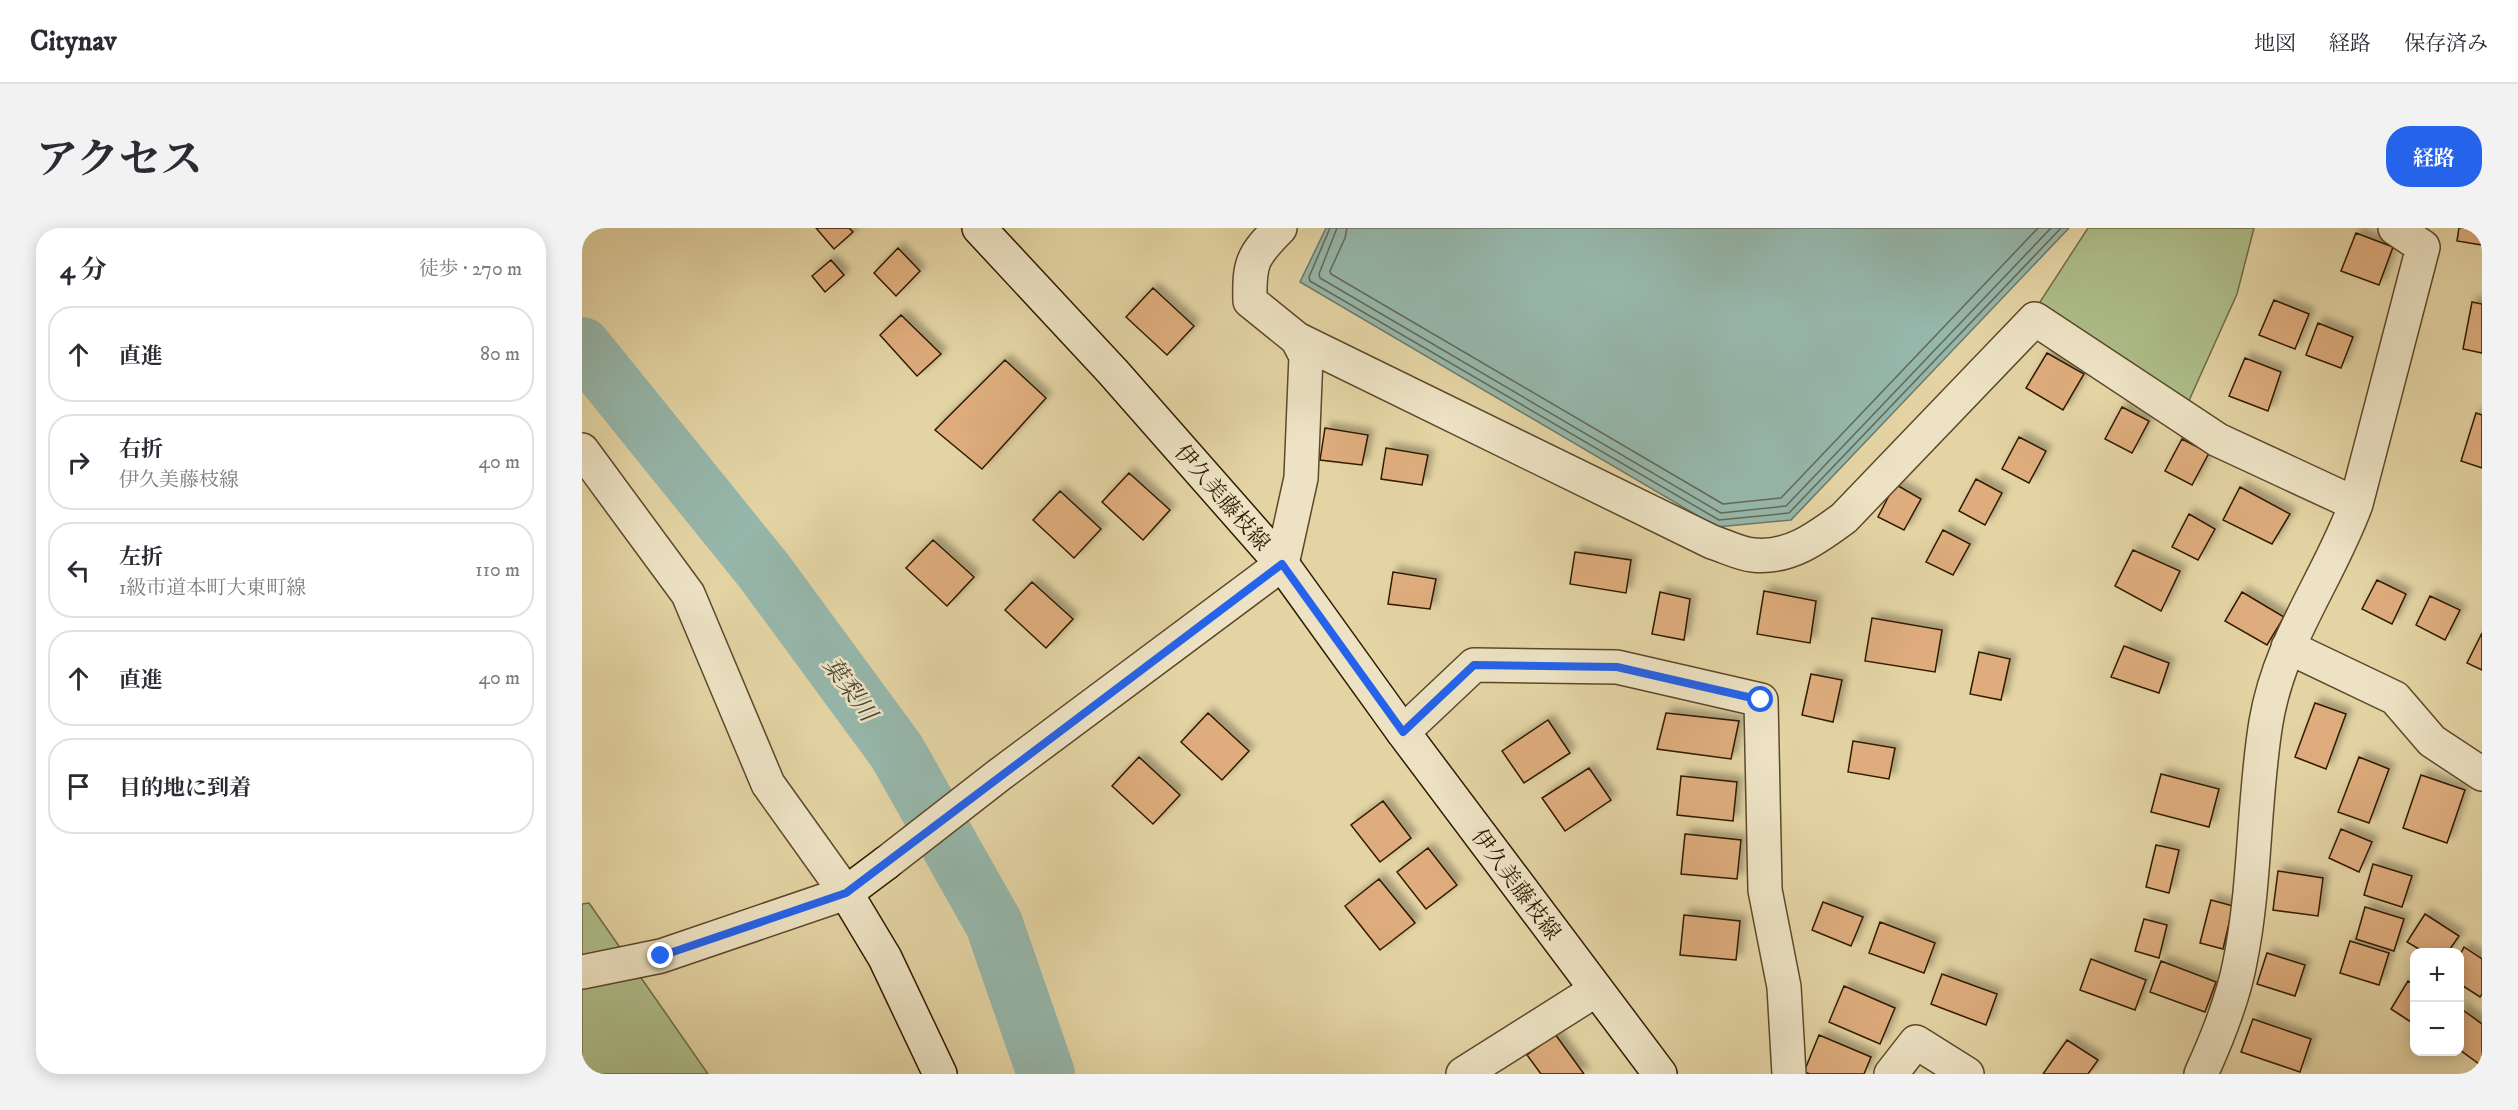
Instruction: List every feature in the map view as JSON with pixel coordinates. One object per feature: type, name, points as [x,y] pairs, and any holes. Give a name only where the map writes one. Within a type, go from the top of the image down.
[{"type":"street","name":"伊久美藤枝線","points":[[979,228],[1113,372],[1282,564],[1403,732],[1660,1074]]},
{"type":"street","points":[[1280,228],[1263,244],[1249,269],[1250,301],[1297,339],[1712,542],[1753,555],[1784,553],[1810,543],[1844,518],[2035,319],[2218,440],[2356,504]]},
{"type":"street","points":[[2201,1074],[2216,1041],[2240,963],[2266,722],[2276,677],[2297,624],[2346,531],[2356,504],[2423,247],[2395,228]]},
{"type":"street","points":[[582,972],[661,956],[846,893],[999,775],[1282,564],[1301,478],[1306,356],[1297,339]]},
{"type":"street","points":[[582,450],[688,594],[768,784],[846,893],[885,958],[940,1074]]},
{"type":"street","points":[[2288,647],[2395,698],[2432,741],[2482,774]]},
{"type":"street","points":[[1403,732],[1474,665],[1617,667],[1761,700],[1765,890],[1784,987],[1789,1074]]},
{"type":"street","points":[[1463,1074],[1596,990]]},
{"type":"street","points":[[1891,1074],[1916,1042],[1967,1074]]},
{"type":"green space","points":[[2088,228],[2254,228],[2237,294],[2182,416],[2038,305]]},
{"type":"green space","points":[[589,903],[708,1074],[582,1074],[582,904]]},
{"type":"water","points":[[1326,228],[2069,228],[1791,520],[1717,527],[1300,282]]},
{"type":"building","points":[[816,228],[849,228],[853,232],[834,249]]},
{"type":"building","points":[[2459,228],[2482,228],[2482,245],[2457,241]]},
{"type":"building","points":[[2356,233],[2393,247],[2379,285],[2341,271]]},
{"type":"building","points":[[898,248],[920,271],[896,296],[874,273]]},
{"type":"building","points":[[831,260],[844,275],[825,292],[812,276]]},
{"type":"building","points":[[1153,288],[1194,326],[1167,355],[1126,317]]},
{"type":"building","points":[[2274,300],[2309,314],[2295,349],[2259,335]]},
{"type":"building","points":[[2472,302],[2482,304],[2482,353],[2463,349]]},
{"type":"building","points":[[901,315],[941,354],[917,376],[880,335]]},
{"type":"building","points":[[2318,323],[2353,337],[2341,368],[2306,355]]},
{"type":"building","points":[[2047,353],[2084,374],[2063,410],[2026,388]]},
{"type":"building","points":[[2245,358],[2281,372],[2268,411],[2229,396]]},
{"type":"building","points":[[1005,360],[1046,398],[982,469],[935,430]]},
{"type":"building","points":[[2122,407],[2149,421],[2132,453],[2105,439]]},
{"type":"building","points":[[2476,413],[2482,415],[2482,468],[2461,461]]},
{"type":"building","points":[[1325,428],[1368,435],[1362,465],[1320,460]]},
{"type":"building","points":[[2019,437],[2046,451],[2029,483],[2002,469]]},
{"type":"building","points":[[2182,439],[2209,453],[2192,485],[2165,471]]},
{"type":"building","points":[[1386,448],[1428,455],[1422,485],[1381,479]]},
{"type":"building","points":[[1129,473],[1170,510],[1143,540],[1102,502]]},
{"type":"building","points":[[1976,479],[2002,493],[1985,525],[1959,511]]},
{"type":"building","points":[[1895,484],[1921,499],[1904,530],[1878,517]]},
{"type":"building","points":[[2240,487],[2290,514],[2272,544],[2223,520]]},
{"type":"building","points":[[1060,491],[1101,529],[1074,558],[1033,520]]},
{"type":"building","points":[[2189,514],[2215,529],[2198,560],[2172,547]]},
{"type":"building","points":[[1943,530],[1970,544],[1953,575],[1926,562]]},
{"type":"building","points":[[933,540],[974,577],[947,606],[906,568]]},
{"type":"building","points":[[2133,550],[2180,571],[2161,611],[2115,586]]},
{"type":"building","points":[[1575,552],[1631,560],[1626,593],[1570,584]]},
{"type":"building","points":[[1393,572],[1436,579],[1430,609],[1388,604]]},
{"type":"building","points":[[2377,580],[2406,594],[2392,624],[2362,609]]},
{"type":"building","points":[[1032,582],[1073,619],[1046,648],[1005,610]]},
{"type":"building","points":[[1764,591],[1816,601],[1810,643],[1757,634]]},
{"type":"building","points":[[1660,592],[1690,599],[1684,640],[1652,634]]},
{"type":"building","points":[[2242,592],[2284,617],[2267,645],[2225,621]]},
{"type":"building","points":[[2430,596],[2460,610],[2445,640],[2416,625]]},
{"type":"building","points":[[1872,618],[1942,630],[1935,672],[1865,661]]},
{"type":"building","points":[[2482,633],[2482,670],[2467,663]]},
{"type":"building","points":[[2124,646],[2169,663],[2159,693],[2111,677]]},
{"type":"building","points":[[1979,652],[2010,659],[2001,700],[1970,694]]},
{"type":"building","points":[[1811,674],[1842,680],[1833,722],[1802,715]]},
{"type":"building","points":[[2315,703],[2346,714],[2326,769],[2295,757]]},
{"type":"building","points":[[1208,713],[1249,751],[1222,780],[1181,742]]},
{"type":"building","points":[[1666,713],[1739,721],[1731,759],[1657,749]]},
{"type":"building","points":[[1548,720],[1570,753],[1524,783],[1502,751]]},
{"type":"building","points":[[1853,741],[1895,748],[1889,779],[1848,772]]},
{"type":"building","points":[[1139,757],[1180,795],[1153,824],[1112,786]]},
{"type":"building","points":[[2359,757],[2389,769],[2369,823],[2338,812]]},
{"type":"building","points":[[1589,768],[1611,800],[1565,831],[1542,798]]},
{"type":"building","points":[[2161,774],[2219,789],[2209,827],[2151,812]]},
{"type":"building","points":[[2421,775],[2465,790],[2447,843],[2403,828]]},
{"type":"building","points":[[1681,776],[1737,782],[1733,821],[1677,815]]},
{"type":"building","points":[[1383,801],[1411,838],[1380,862],[1351,825]]},
{"type":"building","points":[[2341,829],[2372,842],[2359,872],[2329,858]]},
{"type":"building","points":[[1685,834],[1741,840],[1737,879],[1681,874]]},
{"type":"building","points":[[2156,845],[2179,850],[2169,893],[2146,887]]},
{"type":"building","points":[[1428,848],[1457,885],[1426,909],[1397,872]]},
{"type":"building","points":[[2373,864],[2412,876],[2402,907],[2364,895]]},
{"type":"building","points":[[2278,871],[2323,878],[2318,916],[2273,910]]},
{"type":"building","points":[[1379,879],[1415,923],[1380,950],[1345,906]]},
{"type":"building","points":[[2211,900],[2233,906],[2223,949],[2200,943]]},
{"type":"building","points":[[1823,902],[1863,917],[1851,946],[1812,930]]},
{"type":"building","points":[[2365,907],[2404,919],[2394,951],[2356,939]]},
{"type":"building","points":[[2425,914],[2459,936],[2451,948],[2417,948],[2407,942]]},
{"type":"building","points":[[1684,915],[1740,921],[1736,960],[1680,955]]},
{"type":"building","points":[[2144,919],[2167,925],[2159,958],[2135,951]]},
{"type":"building","points":[[1880,922],[1935,943],[1924,973],[1869,953]]},
{"type":"building","points":[[2350,941],[2389,953],[2379,985],[2340,973]]},
{"type":"building","points":[[2464,948],[2482,959],[2482,994],[2480,997],[2464,987]]},
{"type":"building","points":[[2267,953],[2305,965],[2295,996],[2257,984]]},
{"type":"building","points":[[2091,959],[2146,980],[2135,1010],[2080,990]]},
{"type":"building","points":[[2161,961],[2216,982],[2205,1012],[2150,992]]},
{"type":"building","points":[[1942,974],[1997,994],[1986,1025],[1931,1004]]},
{"type":"building","points":[[2408,981],[2410,982],[2410,1021],[2391,1009]]},
{"type":"building","points":[[1844,986],[1895,1008],[1880,1044],[1829,1022]]},
{"type":"building","points":[[2464,1011],[2482,1024],[2482,1066],[2464,1053]]},
{"type":"building","points":[[2253,1019],[2311,1039],[2300,1072],[2241,1052]]},
{"type":"building","points":[[1555,1034],[1584,1074],[1541,1074],[1527,1055]]},
{"type":"building","points":[[1819,1035],[1871,1057],[1864,1074],[1804,1072]]},
{"type":"building","points":[[2067,1040],[2098,1060],[2088,1074],[2043,1074]]},
{"type":"waterway","name":"葉梨川","points":[[582,346],[764,571],[897,752],[994,924],[1046,1074]]},
{"type":"route","points":[[661,956],[846,893],[999,775],[1282,564],[1403,732],[1474,665],[1617,667],[1761,700]]}]
